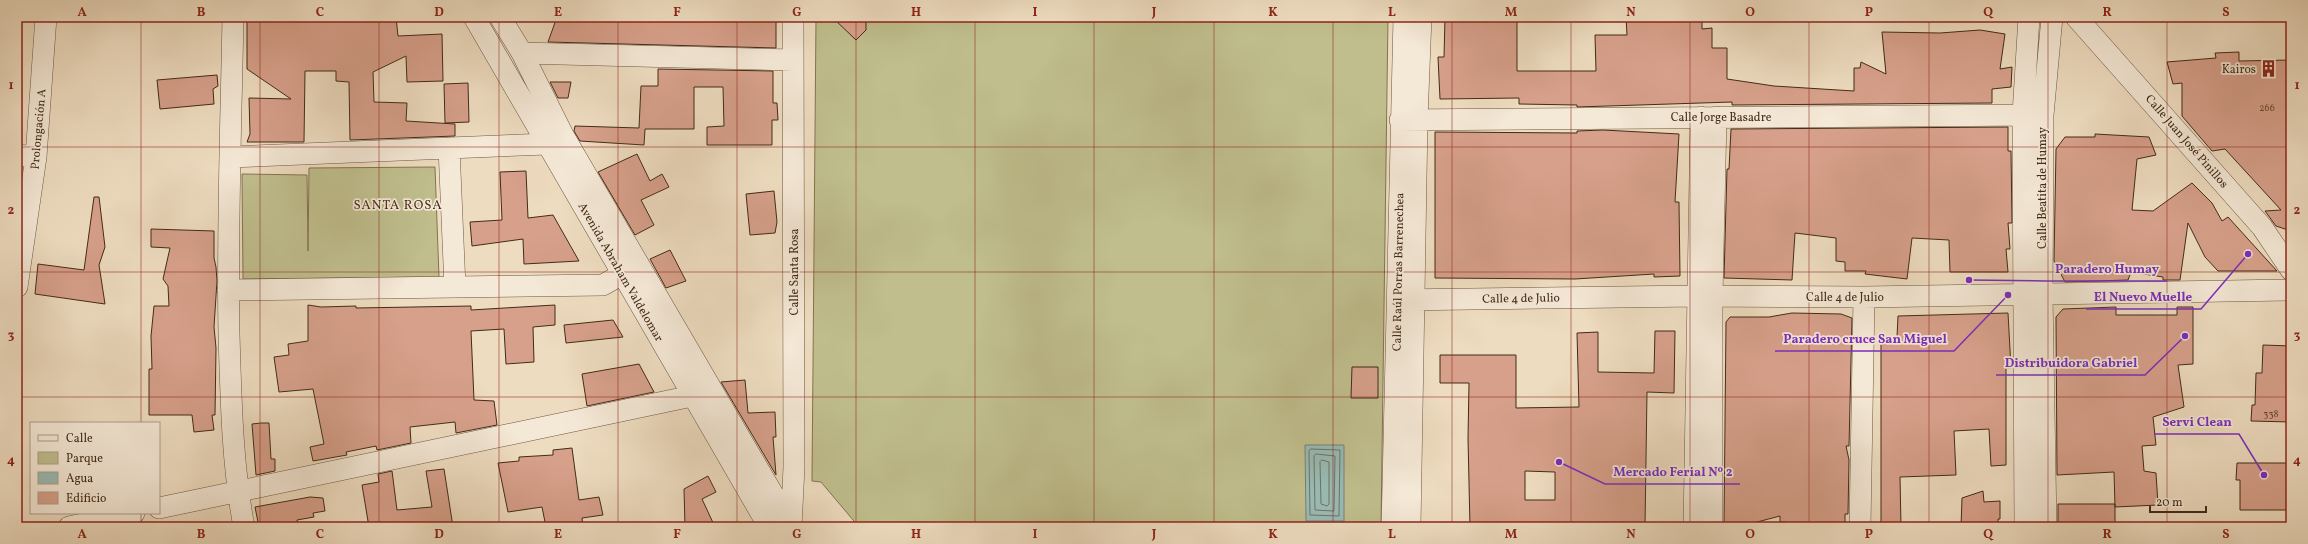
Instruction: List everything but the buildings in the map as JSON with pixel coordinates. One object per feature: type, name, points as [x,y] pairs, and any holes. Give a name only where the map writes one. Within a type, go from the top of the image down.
[{"type":"street","name":"Prolongación A","points":[[17,287],[27,156],[46,17]]},
{"type":"street","points":[[233,17],[228,290],[231,428],[237,491],[244,527]]},
{"type":"street","name":"Avenida Abraham Valdelomar","points":[[474,17],[555,140],[701,392],[769,527]]},
{"type":"street","name":"Avenida Abraham Valdelomar","points":[[500,17],[522,53],[555,140],[622,274],[701,392],[759,474],[791,527]]},
{"type":"street","name":"Calle Santa Rosa","points":[[791,527],[794,467],[793,17]]},
{"type":"street","name":"Calle Raúl Porras Barrenechea","points":[[1404,17],[1408,120],[1407,300],[1410,527]]},
{"type":"street","name":"Calle Raúl Porras Barrenechea","points":[[1408,120],[1421,17]]},
{"type":"street","name":"Calle Beatita de Humay","points":[[2025,527],[2032,295],[2033,115],[2028,17]]},
{"type":"street","name":"Calle Beatita de Humay","points":[[2033,115],[2052,17]]},
{"type":"street","name":"Calle Juan José Pinillos","points":[[2076,17],[2257,221],[2291,270]]},
{"type":"street","points":[[522,53],[793,60]]},
{"type":"street","name":"Calle Jorge Basadre","points":[[1408,120],[2033,115]]},
{"type":"street","points":[[1694,527],[1705,296],[1708,117]]},
{"type":"street","points":[[230,157],[449,148],[555,140]]},
{"type":"street","points":[[449,148],[455,287]]},
{"type":"street","points":[[228,290],[603,285],[622,274]]},
{"type":"street","name":"Calle 4 de Julio","points":[[1407,300],[1705,296],[1864,297],[2291,290]]},
{"type":"street","name":"Calle Beatita de Humay","points":[[2032,295],[2046,527]]},
{"type":"street","points":[[1705,296],[1712,527]]},
{"type":"street","points":[[1860,527],[1864,297]]},
{"type":"street","name":"Calle Raúl Porras Barrenechea","points":[[1392,527],[1407,300]]},
{"type":"street","points":[[160,508],[701,392]]},
{"type":"street","points":[[759,474],[774,480],[782,480],[788,476],[794,467]]},
{"type":"street","points":[[69,527],[129,514]]},
{"type":"green space","points":[[816,17],[1388,17],[1381,527],[859,527],[821,482],[812,481]]},
{"type":"green space","points":[[435,167],[439,277],[243,279],[242,174],[307,175],[308,251],[309,168]]},
{"type":"water","points":[[1305,445],[1344,445],[1344,521],[1306,521]]},
{"type":"place","name":"Kairos","points":[[2269,69]]},
{"type":"place","name":"El Nuevo Muelle","points":[[2248,254]]},
{"type":"place","name":"Paradero Humay","points":[[1969,280]]},
{"type":"place","name":"Paradero cruce San Miguel","points":[[2008,295]]},
{"type":"place","name":"Distribuidora Gabriel","points":[[2185,336]]},
{"type":"place","name":"Mercado Ferial Nº 2","points":[[1559,462]]},
{"type":"place","name":"Servi Clean","points":[[2264,475]]},
{"type":"district","name":"SANTA ROSA","points":[[398,204]]}]
